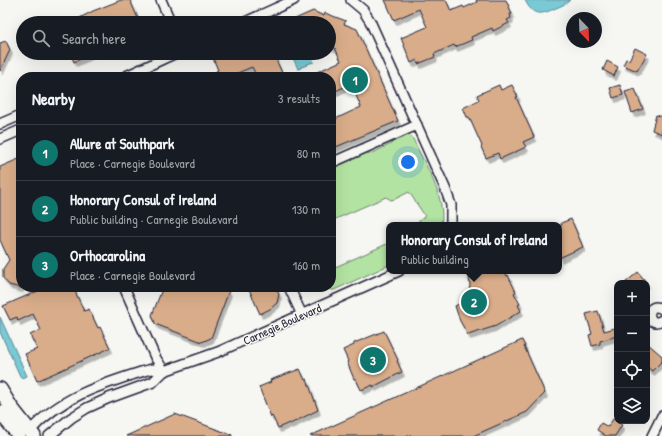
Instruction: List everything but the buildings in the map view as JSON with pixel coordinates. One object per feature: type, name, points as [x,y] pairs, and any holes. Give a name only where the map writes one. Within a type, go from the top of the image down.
[{"type":"street","points":[[161,0],[168,16]]},
{"type":"street","points":[[256,16],[283,1],[294,0]]},
{"type":"street","points":[[351,0],[363,10],[370,21],[417,125],[450,199],[452,213],[450,222]]},
{"type":"street","points":[[135,72],[161,60]]},
{"type":"street","points":[[0,124],[16,117]]},
{"type":"street","points":[[336,161],[417,125]]},
{"type":"street","points":[[0,139],[16,132]]},
{"type":"street","name":"Carnegie Boulevard","points":[[49,436],[71,418],[87,408],[109,398],[153,382],[164,372],[218,352],[392,274]]},
{"type":"street","points":[[126,292],[155,357],[164,372]]},
{"type":"street","points":[[291,292],[302,315]]},
{"type":"street","points":[[662,309],[654,307],[650,310],[649,315],[654,322],[659,322],[662,320]]},
{"type":"street","name":"Carnegie Boulevard","points":[[28,435],[60,405],[82,392],[144,370],[155,369],[164,372]]},
{"type":"street","points":[[0,389],[28,435]]},
{"type":"street","points":[[0,412],[28,435]]},
{"type":"street","points":[[652,436],[662,416]]},
{"type":"green space","points":[[406,135],[409,135],[413,139],[438,192],[441,204],[441,222],[418,222],[425,216],[409,192],[391,200],[386,197],[336,219],[336,165],[365,152],[370,154],[391,144],[393,140]]},
{"type":"green space","points":[[386,244],[386,266],[336,289],[336,267]]},
{"type":"water","points":[[525,0],[570,0],[562,6],[546,12],[538,13],[534,12],[528,6]]},
{"type":"water","points":[[294,60],[313,60],[314,62],[298,69]]},
{"type":"water","points":[[0,317],[27,376],[21,378],[0,332]]},
{"type":"place","name":"Allure at Southpark","points":[[355,80]]},
{"type":"place","name":"Honorary Consul of Ireland","points":[[474,302]]},
{"type":"place","name":"Orthocarolina","points":[[373,360]]}]
